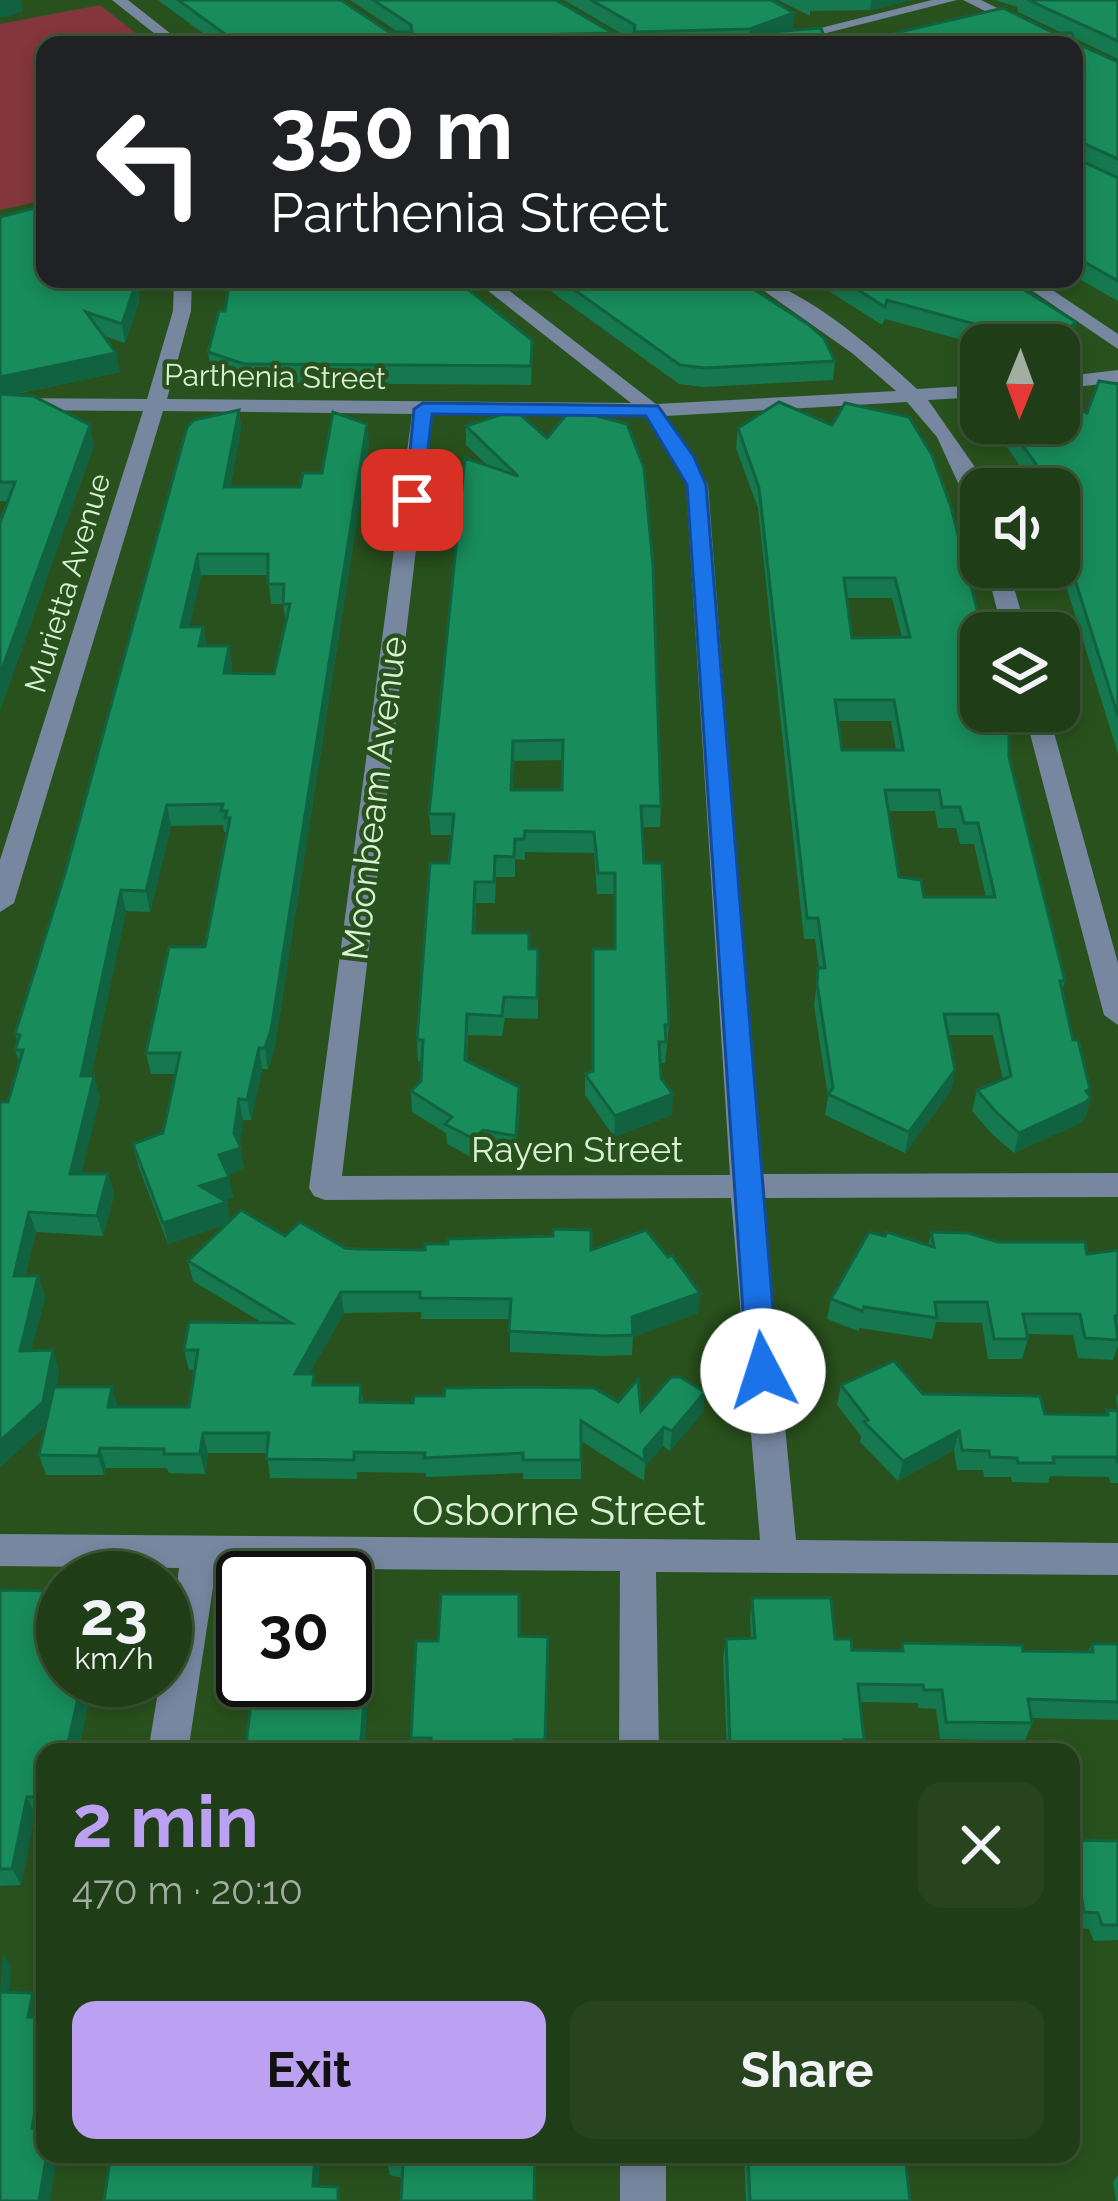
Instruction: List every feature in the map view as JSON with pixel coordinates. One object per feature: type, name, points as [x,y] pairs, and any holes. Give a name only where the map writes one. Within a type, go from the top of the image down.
[{"type":"street","points":[[119,0],[166,36]]},
{"type":"street","points":[[545,0],[609,36]]},
{"type":"street","points":[[801,36],[950,0]]},
{"type":"street","points":[[970,0],[1046,36]]},
{"type":"street","points":[[798,21],[827,36]]},
{"type":"street","name":"Murietta Avenue","points":[[0,903],[182,311],[183,288]]},
{"type":"street","points":[[494,288],[652,410],[697,485],[746,1188],[779,1555]]},
{"type":"street","points":[[770,288],[873,357],[917,398],[966,468]]},
{"type":"street","points":[[1037,288],[1118,343]]},
{"type":"street","points":[[1080,381],[1118,376]]},
{"type":"street","name":"Parthenia Street","points":[[0,404],[652,410],[960,393]]},
{"type":"street","name":"Moonbeam Avenue","points":[[325,1188],[423,409]]},
{"type":"street","points":[[1042,732],[1118,1015]]},
{"type":"street","name":"Rayen Street","points":[[325,1188],[1118,1185]]},
{"type":"street","name":"Osborne Street","points":[[0,1550],[1118,1558]]},
{"type":"street","points":[[169,1743],[200,1552]]},
{"type":"street","points":[[638,1558],[639,1743]]},
{"type":"street","points":[[643,2163],[643,2201]]},
{"type":"shaded area","points":[[100,5],[140,36],[36,36],[36,202],[0,210],[0,24]]},
{"type":"building","points":[[178,0],[341,0],[389,32],[412,32],[411,25],[373,0],[556,0],[613,33],[532,36],[228,36]]},
{"type":"building","points":[[591,0],[771,0],[794,13],[750,29],[634,32],[635,25]]},
{"type":"building","points":[[1028,0],[1118,0],[1118,41]]},
{"type":"building","points":[[1003,8],[1054,33],[1073,36],[882,36]]},
{"type":"building","points":[[821,28],[824,36],[755,36]]},
{"type":"building","points":[[1083,47],[1118,62],[1118,159],[1083,143]]},
{"type":"building","points":[[1083,162],[1118,178],[1118,281],[1083,261]]},
{"type":"building","points":[[36,208],[36,288],[134,288],[122,324],[86,312],[116,353],[0,377],[0,217]]},
{"type":"building","points":[[229,288],[466,288],[532,340],[531,366],[244,364],[208,352],[219,311],[225,311]]},
{"type":"building","points":[[572,288],[752,288],[824,338],[835,361],[705,368],[680,365]]},
{"type":"building","points":[[855,288],[1021,288],[1076,322],[975,324],[887,300],[885,307]]},
{"type":"building","points":[[1099,381],[1118,384],[1118,716],[1078,588],[1080,468],[1039,468],[1022,444],[1080,444],[1080,410],[1087,413]]},
{"type":"building","points":[[0,394],[33,396],[90,425],[0,675],[0,523],[15,482],[0,482]]},
{"type":"building","points":[[779,402],[832,425],[845,403],[909,417],[932,455],[960,542],[960,588],[972,588],[978,612],[960,612],[960,732],[1008,732],[1009,757],[1065,981],[1060,981],[1073,1040],[1078,1040],[1090,1089],[1086,1102],[1019,1133],[996,1112],[977,1090],[1011,1076],[998,1014],[944,1014],[955,1070],[909,1132],[828,1094],[833,1088],[817,984],[818,968],[825,968],[818,918],[807,918],[759,488],[738,428]],"holes":[[[844,578],[895,578],[910,637],[852,638]],[[835,700],[894,700],[903,750],[842,750]],[[885,790],[939,790],[942,807],[960,807],[964,823],[978,823],[995,897],[924,897],[921,880],[899,877]]]},
{"type":"building","points":[[571,409],[627,424],[644,468],[653,566],[661,806],[641,806],[644,863],[662,863],[669,1025],[665,1025],[666,1042],[659,1042],[661,1078],[673,1094],[615,1116],[585,1074],[593,1071],[593,949],[615,949],[615,873],[598,873],[594,832],[525,831],[524,839],[515,839],[514,857],[495,856],[494,882],[475,882],[473,933],[529,933],[529,949],[538,949],[537,998],[504,997],[502,1016],[467,1014],[465,1060],[519,1087],[516,1136],[483,1130],[474,1139],[445,1124],[452,1117],[411,1091],[421,1081],[423,1040],[417,1040],[430,863],[449,863],[454,814],[429,814],[465,458],[518,476],[466,426],[515,410],[547,438]],"holes":[[[563,740],[562,790],[511,790],[513,741]]]},
{"type":"building","points":[[239,410],[224,487],[300,487],[303,473],[322,473],[333,412],[367,424],[271,1030],[265,1048],[259,1048],[247,1100],[239,1099],[234,1133],[241,1148],[219,1155],[229,1177],[200,1186],[227,1202],[163,1223],[133,1144],[163,1133],[180,1053],[146,1053],[169,947],[205,947],[230,818],[225,818],[227,811],[221,811],[223,804],[167,805],[146,891],[121,890],[81,1076],[94,1076],[70,1174],[108,1174],[97,1216],[29,1212],[14,1276],[38,1276],[20,1351],[53,1350],[43,1402],[0,1441],[0,1102],[8,1102],[23,1050],[15,1050],[20,1035],[15,1034],[66,870],[187,427],[194,420]],"holes":[[[198,554],[268,554],[268,584],[284,584],[283,604],[290,604],[274,674],[224,673],[229,646],[199,646],[203,627],[181,627]]]},
{"type":"building","points":[[241,1210],[285,1236],[300,1222],[345,1248],[359,1249],[425,1250],[425,1244],[448,1244],[448,1239],[553,1236],[553,1229],[591,1230],[591,1250],[646,1230],[700,1293],[632,1317],[633,1335],[605,1336],[509,1331],[511,1299],[341,1292],[295,1374],[314,1374],[313,1385],[361,1385],[360,1402],[413,1403],[414,1396],[444,1396],[445,1388],[527,1387],[594,1388],[618,1402],[638,1379],[641,1411],[671,1377],[680,1377],[705,1392],[672,1431],[664,1427],[644,1450],[645,1461],[581,1421],[581,1460],[523,1460],[523,1453],[424,1458],[425,1453],[354,1452],[354,1460],[266,1459],[269,1433],[203,1433],[200,1454],[100,1448],[98,1456],[39,1455],[54,1387],[112,1387],[108,1407],[189,1407],[198,1350],[184,1350],[189,1322],[291,1323],[188,1261]]},
{"type":"building","points":[[869,1232],[885,1236],[887,1232],[934,1247],[931,1232],[968,1233],[998,1242],[1085,1242],[1087,1254],[1118,1250],[1118,1340],[1085,1338],[1080,1314],[1023,1314],[1028,1339],[994,1339],[987,1302],[935,1302],[937,1318],[864,1307],[862,1311],[831,1299]]},
{"type":"building","points":[[894,1361],[923,1394],[1040,1396],[1045,1414],[1118,1411],[1118,1463],[1116,1457],[1053,1457],[1054,1463],[1018,1463],[1017,1458],[990,1457],[989,1451],[962,1450],[959,1431],[903,1461],[864,1422],[868,1420],[841,1385]]},
{"type":"building","points":[[0,1590],[36,1591],[36,1707],[76,1707],[68,1743],[36,1743],[36,1797],[27,1797],[12,1869],[0,1869]]},
{"type":"building","points":[[441,1594],[519,1594],[519,1636],[548,1637],[545,1740],[431,1743],[431,1738],[411,1738],[416,1641],[438,1641]]},
{"type":"building","points":[[752,1598],[831,1598],[835,1639],[851,1639],[852,1650],[903,1651],[902,1643],[1022,1645],[1023,1651],[1093,1652],[1092,1644],[1118,1644],[1118,1702],[1028,1699],[1032,1723],[946,1722],[942,1690],[924,1690],[923,1685],[858,1684],[864,1740],[730,1742],[726,1639],[755,1638]]},
{"type":"building","points":[[251,1707],[364,1707],[361,1743],[246,1743]]},
{"type":"building","points":[[1080,1840],[1118,1841],[1118,1925],[1102,1925],[1098,1913],[1084,1912]]},
{"type":"building","points":[[0,1992],[33,1993],[28,2017],[36,2017],[32,2128],[36,2128],[36,2163],[45,2163],[39,2201],[0,2201]]},
{"type":"building","points":[[110,2163],[314,2163],[313,2186],[338,2187],[338,2201],[104,2201]]},
{"type":"building","points":[[392,2163],[535,2163],[534,2201],[401,2201],[403,2165]]},
{"type":"building","points":[[748,2163],[906,2163],[910,2201],[750,2201]]},
{"type":"route","points":[[412,500],[423,409],[652,410],[697,485],[763,1371]]}]
